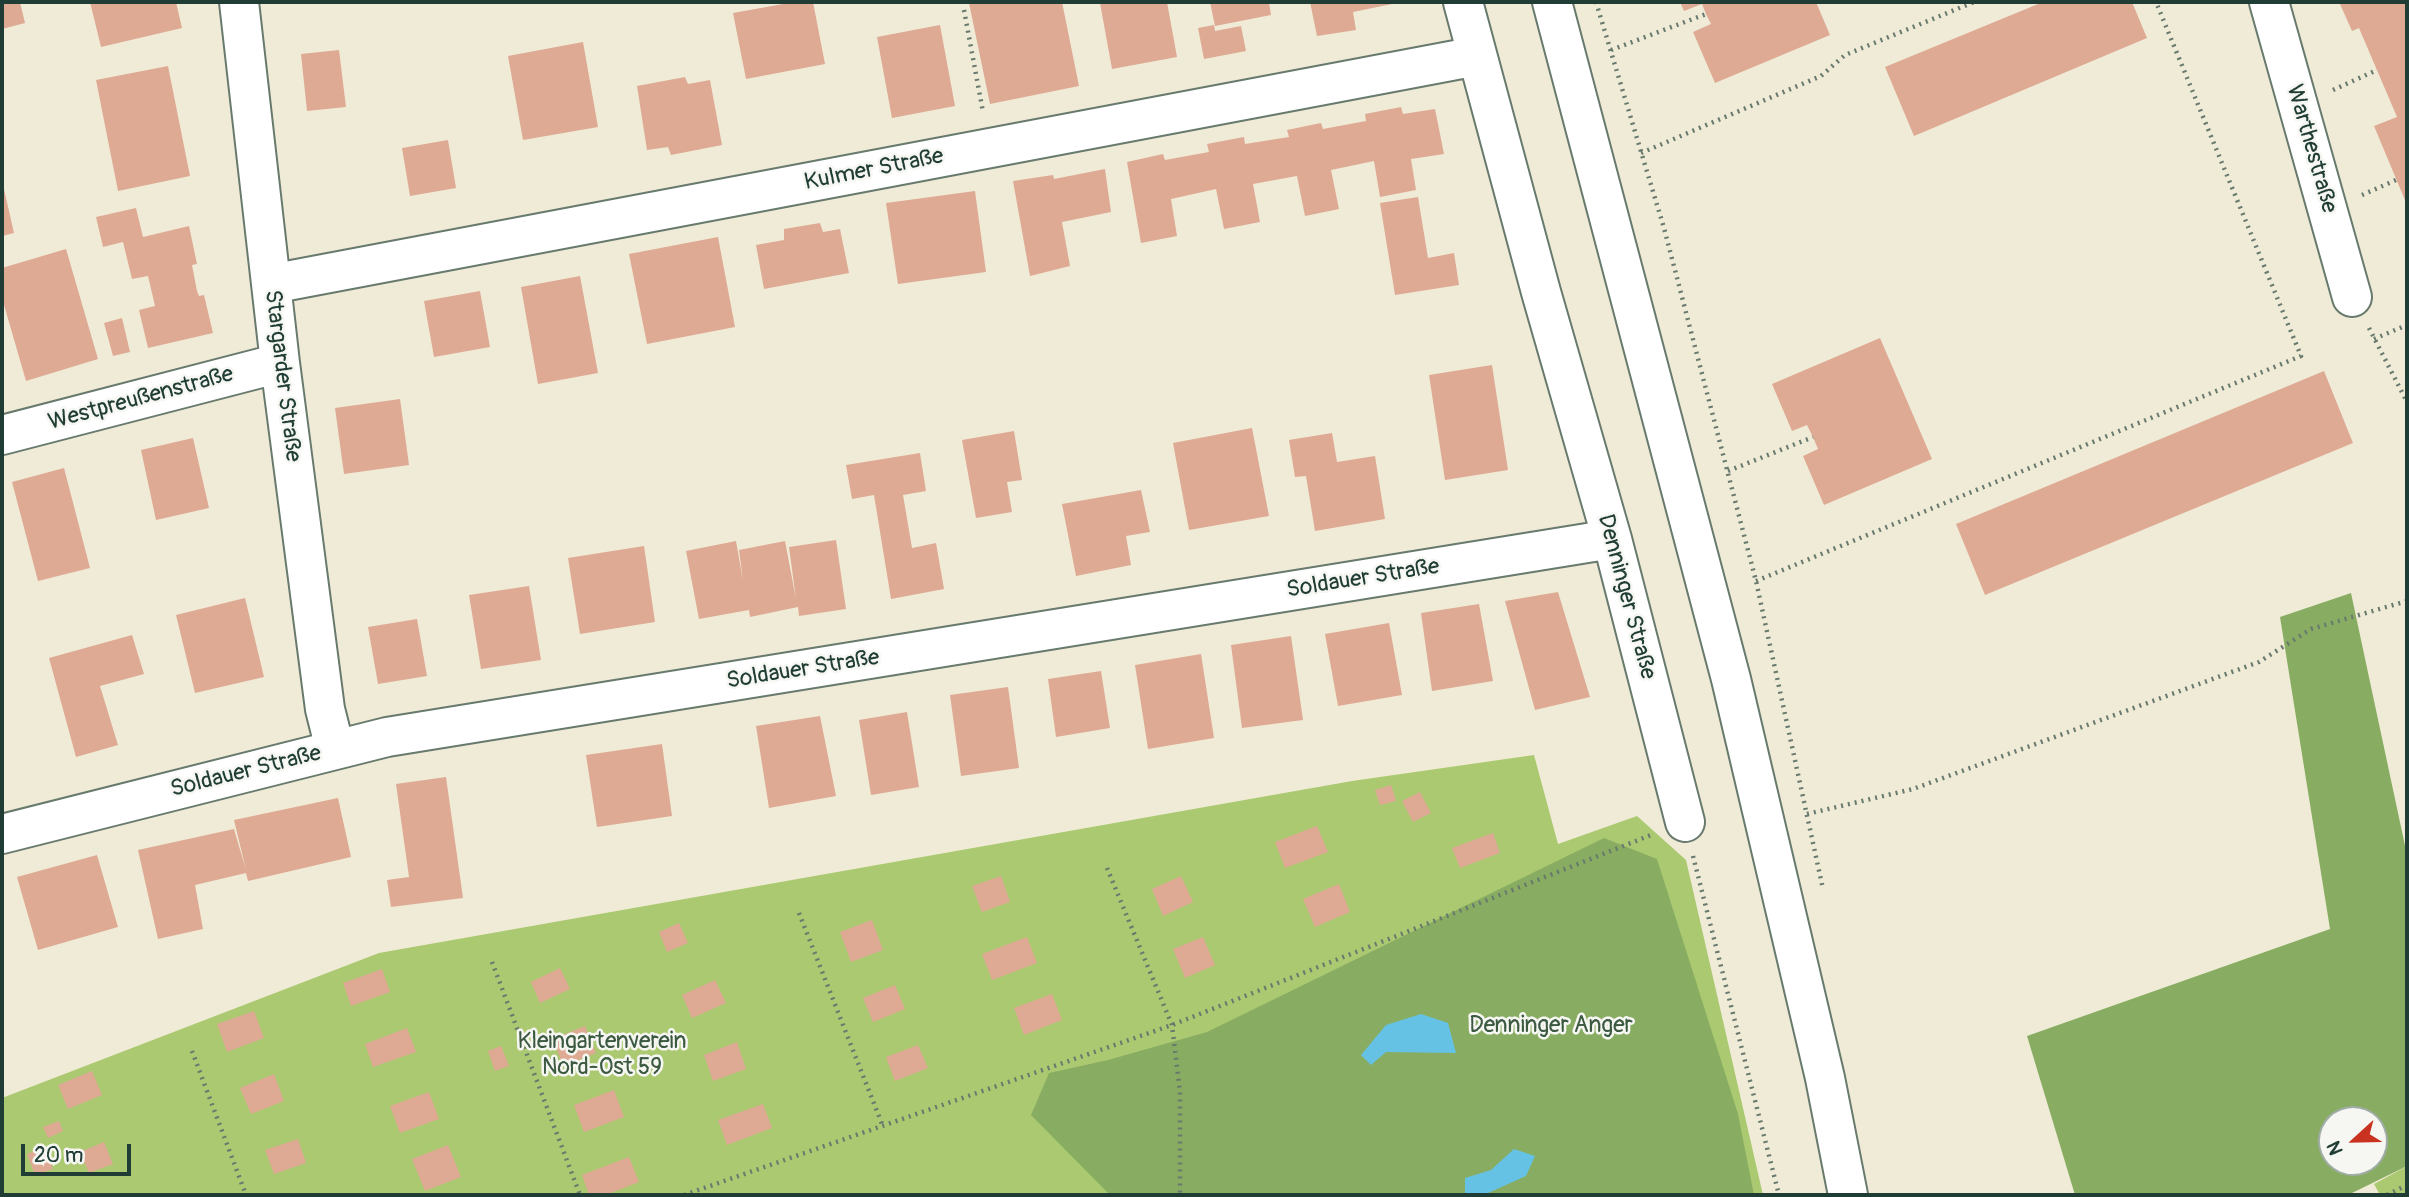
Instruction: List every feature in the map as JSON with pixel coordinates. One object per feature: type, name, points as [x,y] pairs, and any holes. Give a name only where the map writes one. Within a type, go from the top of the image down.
[{"type":"street","name":"Stargarder Straße","points":[[239,2],[280,363],[326,709],[335,749]]},
{"type":"street","name":"Denninger Straße","points":[[1463,2],[1541,292],[1612,539],[1685,822]]},
{"type":"street","points":[[1552,2],[1731,679],[1825,1078],[1848,1195]]},
{"type":"street","name":"Warthestraße","points":[[2269,2],[2352,296]]},
{"type":"street","name":"Kulmer Straße","points":[[271,284],[1477,56]]},
{"type":"street","name":"Westpreußenstraße","points":[[2,435],[280,363]]},
{"type":"street","name":"Soldauer Straße","points":[[2,834],[335,749],[401,735],[1612,539]]},
{"type":"path","points":[[1596,2],[1664,228],[1728,471],[1756,581],[1824,896]]},
{"type":"path","points":[[1641,153],[1821,76],[1845,55],[1974,2]]},
{"type":"path","points":[[1756,581],[2301,356],[2156,2]]},
{"type":"path","points":[[964,10],[983,115]]},
{"type":"path","points":[[1611,50],[1706,14]]},
{"type":"path","points":[[2298,105],[2377,71]]},
{"type":"path","points":[[2352,296],[2407,402]]},
{"type":"path","points":[[2374,339],[2407,326]]},
{"type":"path","points":[[1728,471],[1813,437]]},
{"type":"path","points":[[1807,814],[1913,789],[2259,662],[2311,629],[2407,601]]},
{"type":"path","points":[[684,1195],[1172,1025],[1685,822],[1779,1195]]},
{"type":"path","points":[[1107,868],[1172,1025],[1180,1092],[1180,1195]]},
{"type":"path","points":[[799,913],[882,1124]]},
{"type":"path","points":[[492,962],[580,1195]]},
{"type":"path","points":[[192,1051],[246,1195]]},
{"type":"path","points":[[2387,1195],[2407,1185]]},
{"type":"green space","points":[[2351,593],[2407,855],[2407,1166],[2388,1175],[2388,1106],[2318,1106],[2318,1176],[2387,1176],[2348,1195],[2075,1195],[2027,1036],[2330,929],[2280,617]]},
{"type":"green space","name":"Kleingartenverein Nord-Ost 59","points":[[1534,755],[1558,844],[1637,816],[1686,860],[1763,1195],[2,1195],[2,1098],[379,953],[1352,781]]},
{"type":"green space","name":"Denninger Anger","points":[[1604,838],[1657,859],[1738,1114],[1754,1195],[1110,1195],[1031,1115],[1049,1073],[1108,1060],[1207,1032]]},
{"type":"green space","points":[[2407,1166],[2407,1195],[2380,1195],[2374,1184]]},
{"type":"water","points":[[1421,1014],[1448,1023],[1456,1053],[1386,1052],[1371,1065],[1361,1055],[1386,1025]]},
{"type":"water","points":[[1514,1149],[1535,1156],[1526,1176],[1488,1193],[1465,1195],[1465,1178],[1491,1170]]},
{"type":"building","points":[[2,2],[20,2],[25,23],[2,29]]},
{"type":"building","points":[[90,2],[176,2],[182,28],[101,47]]},
{"type":"building","points":[[794,2],[813,2],[825,64],[746,79],[733,13]]},
{"type":"building","points":[[1062,2],[1079,86],[990,104],[969,3]]},
{"type":"building","points":[[1167,2],[1177,57],[1112,69],[1100,3]]},
{"type":"building","points":[[1210,2],[1269,2],[1271,15],[1215,26]]},
{"type":"building","points":[[1310,2],[1397,3],[1353,12],[1356,30],[1317,36]]},
{"type":"building","points":[[1680,2],[1816,2],[1830,35],[1715,83],[1693,32],[1711,24],[1702,4],[1684,11]]},
{"type":"building","points":[[2043,2],[2132,2],[2147,38],[1914,136],[1885,67]]},
{"type":"building","points":[[2407,2],[2407,205],[2374,126],[2397,117],[2359,28],[2352,31],[2340,4]]},
{"type":"building","points":[[940,25],[955,106],[892,118],[877,37]]},
{"type":"building","points":[[1214,25],[1215,31],[1241,26],[1246,51],[1204,59],[1198,28]]},
{"type":"building","points":[[583,42],[598,127],[523,140],[508,56]]},
{"type":"building","points":[[339,50],[346,107],[307,111],[301,54]]},
{"type":"building","points":[[168,66],[190,176],[118,191],[96,80]]},
{"type":"building","points":[[685,77],[688,84],[710,80],[722,145],[671,155],[668,147],[647,150],[637,86]]},
{"type":"building","points":[[1401,107],[1403,114],[1435,109],[1444,154],[1411,159],[1416,190],[1380,197],[1374,161],[1331,170],[1339,209],[1305,216],[1297,176],[1253,184],[1260,222],[1224,229],[1216,189],[1171,199],[1177,236],[1141,243],[1127,162],[1163,154],[1165,160],[1209,152],[1207,144],[1244,137],[1245,144],[1289,137],[1287,130],[1321,123],[1323,129],[1366,121],[1365,114]]},
{"type":"building","points":[[448,140],[456,188],[410,196],[402,148]]},
{"type":"building","points":[[1105,169],[1111,212],[1062,222],[1070,266],[1030,276],[1013,181],[1053,175],[1054,179]]},
{"type":"building","points":[[4,189],[14,233],[2,236],[2,190]]},
{"type":"building","points":[[975,191],[986,272],[898,284],[886,203]]},
{"type":"building","points":[[1418,197],[1428,258],[1454,253],[1459,285],[1395,295],[1380,203]]},
{"type":"building","points":[[136,208],[143,237],[189,226],[197,264],[192,265],[197,291],[199,296],[204,295],[213,333],[148,348],[139,310],[155,306],[148,276],[132,279],[123,242],[103,247],[96,217]]},
{"type":"building","points":[[820,223],[823,232],[840,229],[849,273],[764,289],[756,245],[784,240],[784,229]]},
{"type":"building","points":[[718,237],[735,327],[647,344],[629,254]]},
{"type":"building","points":[[66,249],[98,359],[26,381],[2,298],[2,268]]},
{"type":"building","points":[[580,276],[598,373],[538,384],[521,287]]},
{"type":"building","points":[[480,291],[490,347],[434,357],[424,301]]},
{"type":"building","points":[[122,318],[130,352],[113,356],[104,323]]},
{"type":"building","points":[[1880,338],[1932,459],[1824,505],[1803,456],[1818,449],[1813,437],[1807,425],[1792,431],[1772,384]]},
{"type":"building","points":[[1492,365],[1508,470],[1445,480],[1429,375]]},
{"type":"building","points":[[2324,371],[2353,443],[1985,595],[1956,524]]},
{"type":"building","points":[[400,399],[409,465],[344,474],[335,408]]},
{"type":"building","points":[[1252,428],[1269,516],[1189,530],[1173,443]]},
{"type":"building","points":[[1014,431],[1022,480],[1007,482],[1012,512],[976,518],[962,440]]},
{"type":"building","points":[[1332,433],[1337,462],[1375,456],[1385,519],[1315,531],[1306,476],[1295,477],[1289,440]]},
{"type":"building","points":[[193,438],[209,508],[156,520],[141,450]]},
{"type":"building","points":[[920,453],[926,491],[903,495],[912,548],[936,543],[944,589],[891,599],[874,495],[852,499],[846,465]]},
{"type":"building","points":[[64,468],[90,568],[38,581],[12,482]]},
{"type":"building","points":[[1141,490],[1150,532],[1126,536],[1131,565],[1076,576],[1062,504]]},
{"type":"building","points":[[836,540],[846,609],[799,616],[798,607],[750,617],[749,610],[699,619],[686,551],[736,541],[743,581],[739,550],[785,541],[796,599],[789,547]]},
{"type":"building","points":[[644,546],[655,622],[580,634],[568,558]]},
{"type":"building","points":[[529,586],[541,660],[481,669],[469,595]]},
{"type":"building","points":[[1558,592],[1590,697],[1535,710],[1505,601]]},
{"type":"building","points":[[245,598],[264,677],[195,693],[176,615]]},
{"type":"building","points":[[1479,604],[1493,681],[1432,691],[1421,613]]},
{"type":"building","points":[[417,619],[427,676],[378,684],[368,627]]},
{"type":"building","points":[[1389,623],[1402,695],[1338,706],[1325,634]]},
{"type":"building","points":[[132,635],[144,674],[100,686],[118,745],[76,757],[49,658]]},
{"type":"building","points":[[1291,636],[1303,720],[1242,728],[1231,645]]},
{"type":"building","points":[[1201,654],[1214,738],[1148,749],[1135,665]]},
{"type":"building","points":[[1101,671],[1110,728],[1056,737],[1048,679]]},
{"type":"building","points":[[1008,687],[1019,768],[961,776],[950,695]]},
{"type":"building","points":[[907,712],[919,787],[871,795],[859,720]]},
{"type":"building","points":[[820,716],[836,796],[769,808],[756,726]]},
{"type":"building","points":[[662,744],[672,816],[597,827],[586,755]]},
{"type":"building","points":[[446,777],[463,898],[391,907],[387,880],[409,877],[396,784]]},
{"type":"building","points":[[1391,785],[1396,801],[1380,805],[1375,790]]},
{"type":"building","points":[[1420,792],[1431,813],[1413,822],[1402,801]]},
{"type":"building","points":[[338,798],[351,857],[248,881],[246,873],[195,885],[203,929],[158,939],[138,850],[234,829],[246,870],[234,820]]},
{"type":"building","points":[[1317,826],[1328,852],[1285,868],[1275,842]]},
{"type":"building","points":[[1493,833],[1500,853],[1460,868],[1452,848]]},
{"type":"building","points":[[97,855],[118,927],[38,950],[17,877]]},
{"type":"building","points":[[1001,876],[1010,902],[982,912],[972,886]]},
{"type":"building","points":[[1181,876],[1193,902],[1163,916],[1152,889]]},
{"type":"building","points":[[1339,884],[1350,912],[1315,927],[1303,899]]},
{"type":"building","points":[[872,920],[883,950],[851,962],[840,932]]},
{"type":"building","points":[[679,923],[688,943],[667,952],[659,932]]},
{"type":"building","points":[[1027,937],[1037,963],[992,980],[982,954]]},
{"type":"building","points":[[1203,937],[1215,965],[1185,978],[1173,949]]},
{"type":"building","points":[[560,968],[570,989],[540,1003],[531,982]]},
{"type":"building","points":[[382,969],[390,992],[351,1006],[343,983]]},
{"type":"building","points":[[715,980],[726,1003],[692,1018],[682,995]]},
{"type":"building","points":[[895,985],[905,1009],[873,1022],[863,998]]},
{"type":"building","points":[[1052,994],[1062,1020],[1024,1035],[1014,1008]]},
{"type":"building","points":[[254,1011],[264,1038],[227,1052],[217,1024]]},
{"type":"building","points":[[585,1026],[596,1053],[563,1066],[553,1039]]},
{"type":"building","points":[[407,1028],[416,1052],[373,1067],[365,1044]]},
{"type":"building","points":[[737,1042],[746,1069],[713,1081],[704,1055]]},
{"type":"building","points":[[918,1045],[928,1068],[895,1081],[886,1057]]},
{"type":"building","points":[[501,1046],[509,1066],[495,1071],[488,1051]]},
{"type":"building","points":[[92,1071],[102,1095],[68,1109],[58,1085]]},
{"type":"building","points":[[274,1074],[284,1101],[251,1114],[240,1088]]},
{"type":"building","points":[[614,1090],[624,1117],[584,1132],[574,1105]]},
{"type":"building","points":[[429,1092],[439,1119],[400,1133],[390,1106]]},
{"type":"building","points":[[763,1104],[772,1128],[727,1145],[718,1120]]},
{"type":"building","points":[[59,1121],[63,1131],[48,1138],[43,1127]]},
{"type":"building","points":[[298,1139],[306,1163],[274,1174],[265,1150]]},
{"type":"building","points":[[104,1142],[113,1164],[89,1173],[80,1152]]},
{"type":"building","points":[[448,1145],[461,1177],[425,1191],[412,1159]]},
{"type":"building","points":[[46,1147],[53,1169],[35,1175],[27,1154]]},
{"type":"building","points":[[629,1157],[639,1182],[606,1195],[589,1195],[582,1175]]}]
